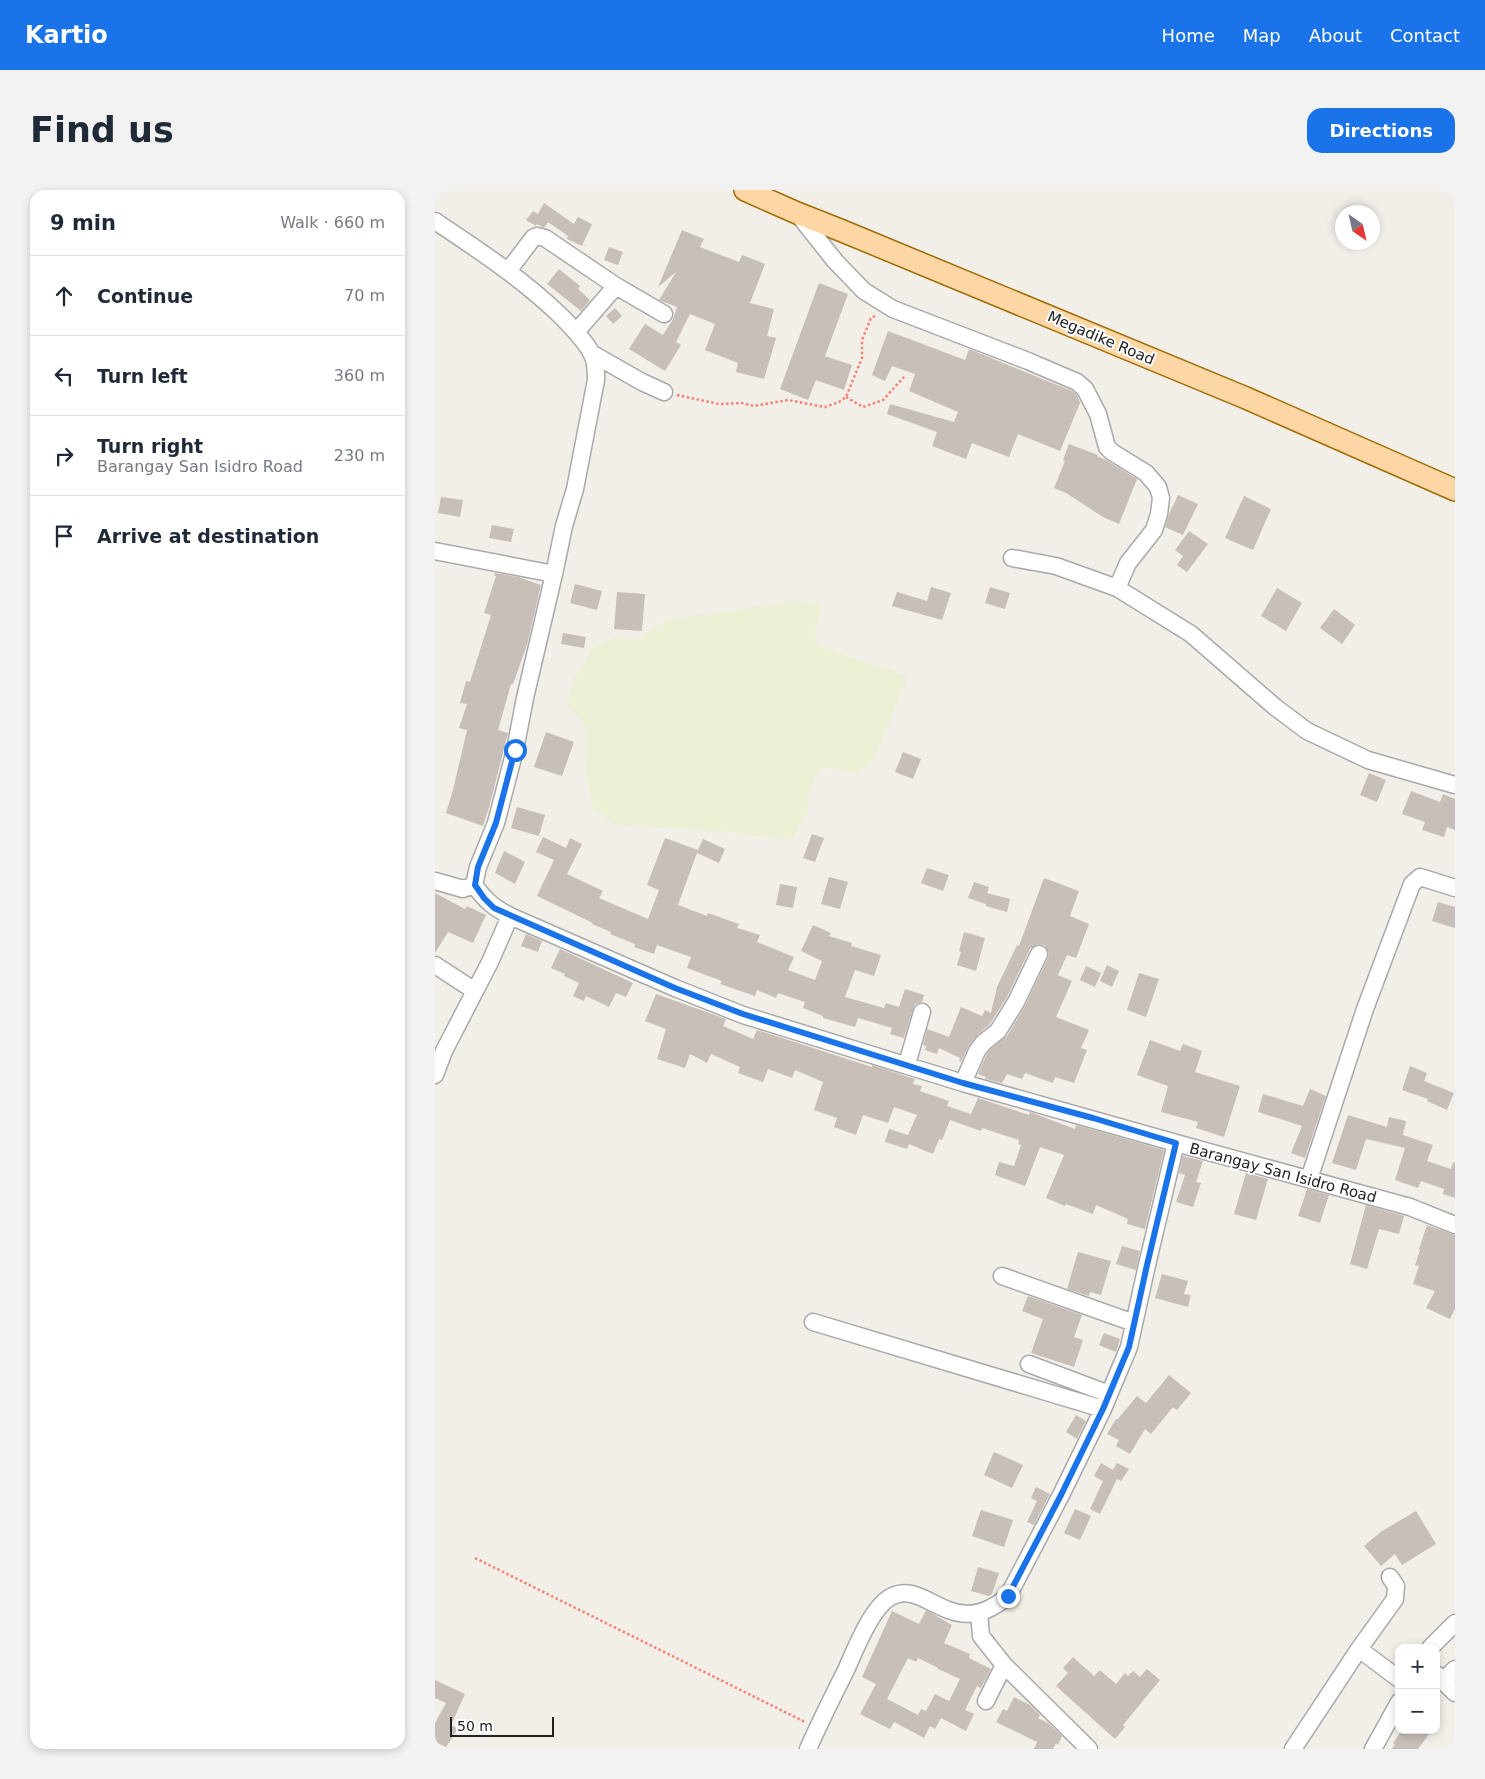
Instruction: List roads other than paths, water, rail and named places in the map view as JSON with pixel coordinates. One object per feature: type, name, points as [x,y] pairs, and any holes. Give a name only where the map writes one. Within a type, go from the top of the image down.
[{"type":"main road","name":"Megadike Road","points":[[745,190],[1237,395],[1455,490]]},
{"type":"street","points":[[797,213],[864,292],[893,309],[1028,361],[1077,382],[1085,389],[1098,414],[1107,447],[1146,473],[1159,487],[1161,498],[1154,530],[1128,563],[1117,588]]},
{"type":"street","points":[[435,221],[534,291],[576,332],[591,353],[597,366],[597,380],[575,489],[564,526],[515,750],[496,823],[478,867],[475,885],[484,898],[494,908],[511,916],[675,988],[743,1014],[963,1083],[1093,1118],[1176,1143]]},
{"type":"street","points":[[508,271],[533,238],[545,238],[616,286],[664,314]]},
{"type":"street","points":[[576,332],[616,286]]},
{"type":"street","points":[[591,353],[642,382],[664,392]]},
{"type":"street","points":[[435,551],[555,574]]},
{"type":"street","points":[[1012,558],[1056,566],[1117,588],[1191,634],[1275,708],[1307,731],[1368,760],[1455,785]]},
{"type":"street","points":[[1309,1179],[1365,1010],[1412,884],[1420,877],[1455,888]]},
{"type":"street","points":[[438,883],[463,888],[475,885]]},
{"type":"street","points":[[435,1075],[444,1050],[490,962],[511,916]]},
{"type":"street","points":[[963,1083],[977,1051],[998,1031],[1016,1002],[1039,954]]},
{"type":"street","points":[[435,965],[475,991]]},
{"type":"street","points":[[907,1064],[922,1012]]},
{"type":"street","name":"Barangay San Isidro Road","points":[[807,1749],[869,1622],[884,1601],[891,1596],[904,1593],[918,1595],[948,1611],[965,1615],[979,1613],[996,1607],[1008,1596],[1061,1495],[1106,1402],[1129,1347],[1176,1143],[1410,1207],[1455,1225]]},
{"type":"street","points":[[1002,1276],[1134,1323]]},
{"type":"street","points":[[813,1322],[1106,1402]]},
{"type":"street","points":[[1029,1364],[1106,1402]]},
{"type":"street","points":[[1293,1749],[1359,1649],[1395,1599],[1396,1586],[1390,1577]]},
{"type":"street","points":[[979,1613],[981,1636],[1004,1665],[1089,1749]]},
{"type":"street","points":[[1434,1644],[1455,1623]]},
{"type":"street","points":[[1359,1649],[1395,1676]]},
{"type":"street","points":[[986,1701],[1004,1665]]},
{"type":"street","points":[[1455,1669],[1440,1677],[1455,1693]]},
{"type":"street","points":[[1373,1749],[1395,1709]]}]
